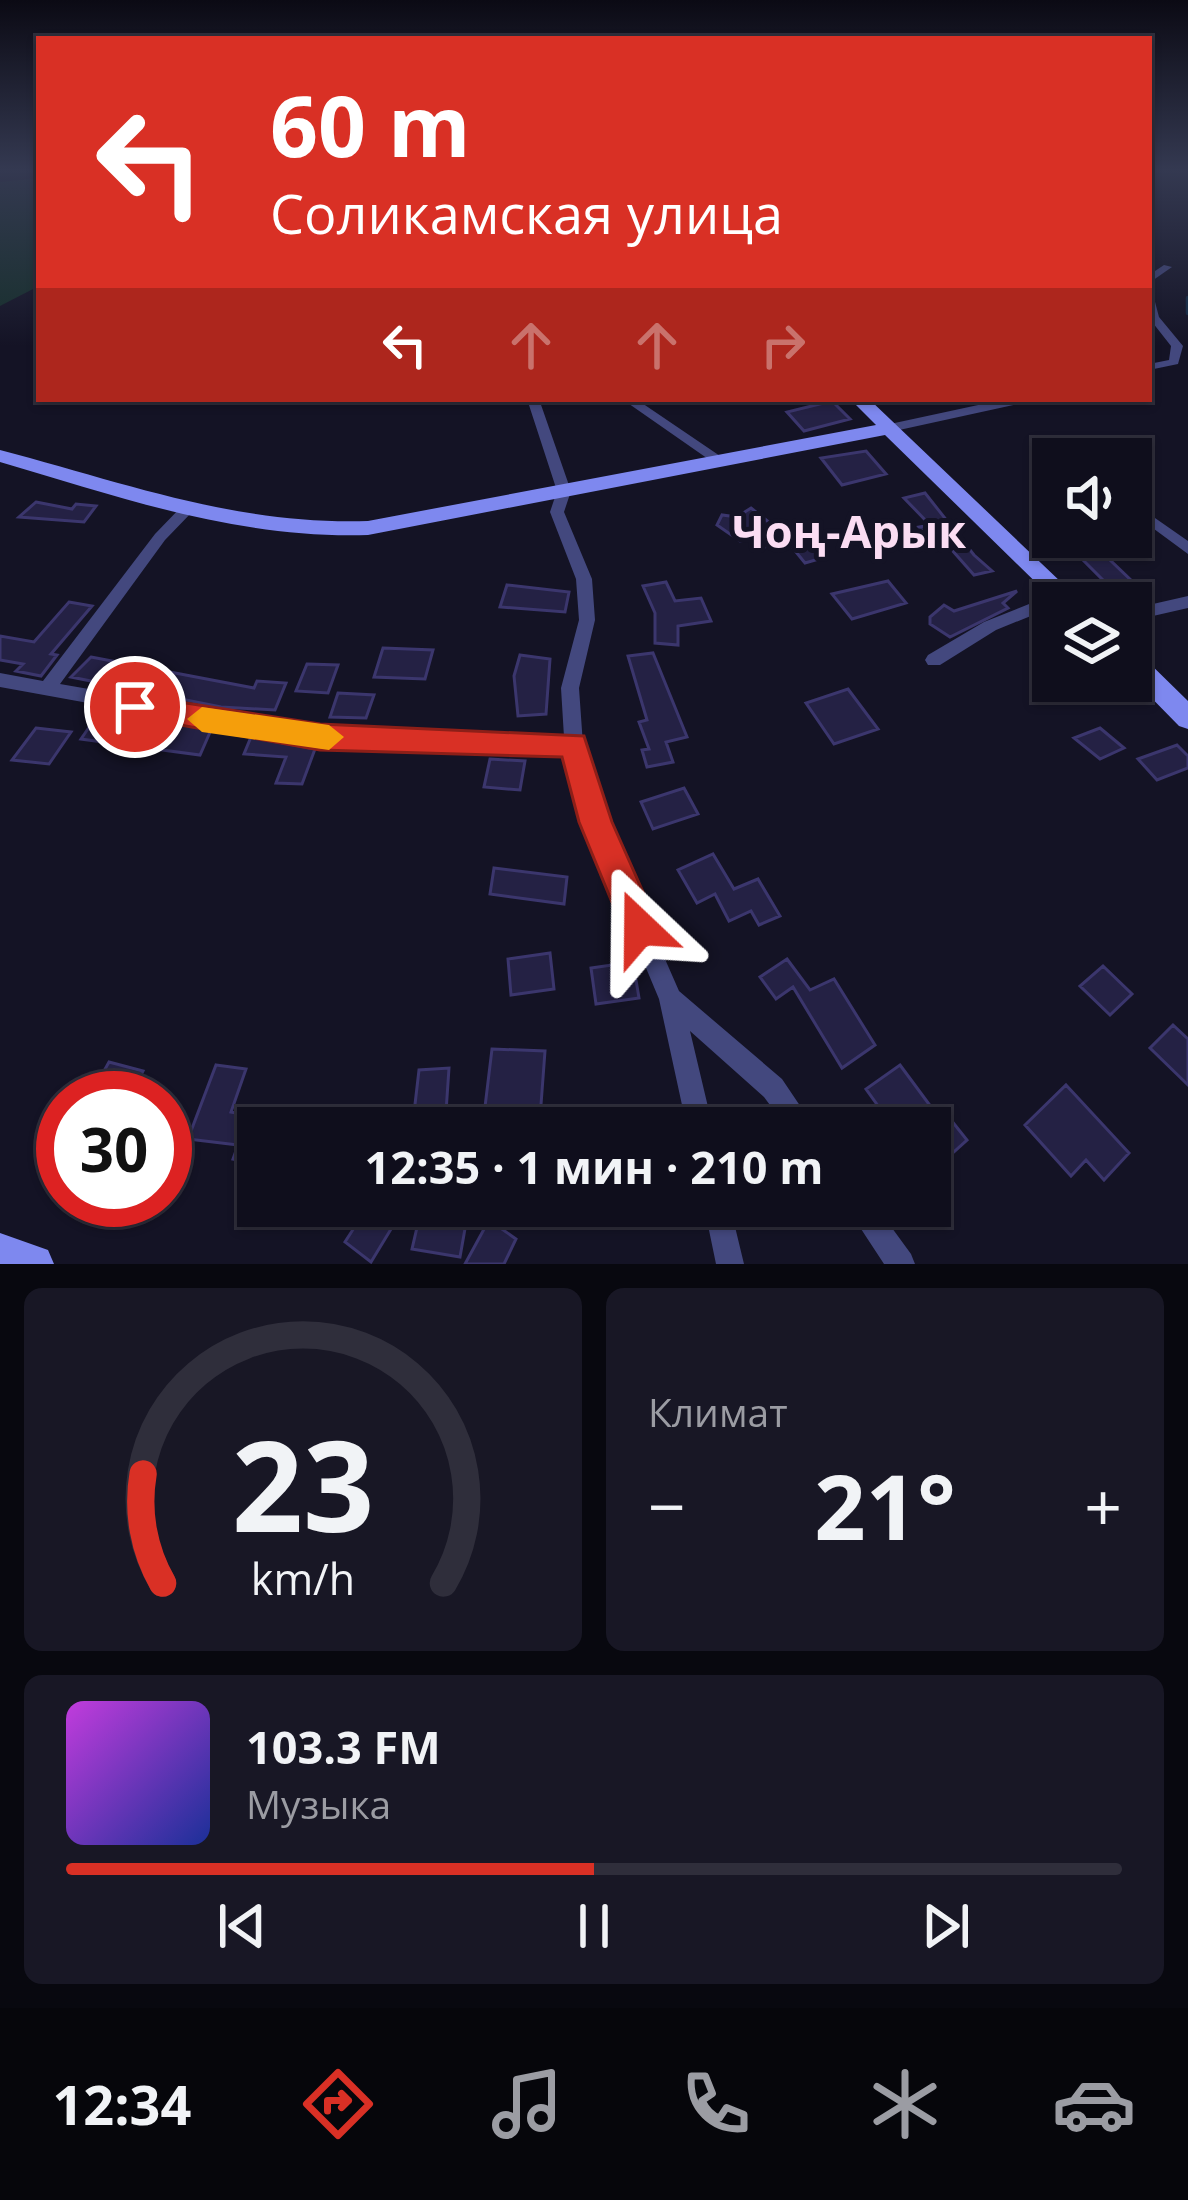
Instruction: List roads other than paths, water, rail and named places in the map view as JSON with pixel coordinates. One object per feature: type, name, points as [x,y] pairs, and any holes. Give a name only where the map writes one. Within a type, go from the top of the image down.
[{"type":"main road","points":[[862,402],[1049,582]]},
{"type":"main road","points":[[0,456],[248,526],[322,532],[368,529],[890,428]]},
{"type":"main road","points":[[1152,683],[1188,718]]},
{"type":"main road","points":[[0,1253],[34,1264]]},
{"type":"street","points":[[1152,278],[1167,266]]},
{"type":"street","points":[[1152,309],[1178,346],[1174,362]]},
{"type":"street","points":[[1152,366],[1174,362],[1188,369]]},
{"type":"street","points":[[533,402],[564,491],[557,512],[584,579],[587,620],[570,688],[574,745],[595,822],[670,999],[695,1107]]},
{"type":"street","points":[[632,402],[716,458]]},
{"type":"street","points":[[890,428],[1009,402]]},
{"type":"street","points":[[46,690],[160,537],[188,508]]},
{"type":"street","points":[[1154,523],[1188,549]]},
{"type":"street","points":[[1152,609],[1187,600]]},
{"type":"street","points":[[934,660],[990,626],[1032,611]]},
{"type":"street","points":[[0,680],[320,737],[574,745]]},
{"type":"street","points":[[670,999],[773,1088],[787,1107]]},
{"type":"street","points":[[722,1227],[730,1264]]},
{"type":"street","points":[[874,1227],[901,1264]]},
{"type":"waterway","points":[[1188,298],[1188,313]]},
{"type":"district","name":"Чоң-Арык","points":[[849,530]]}]
